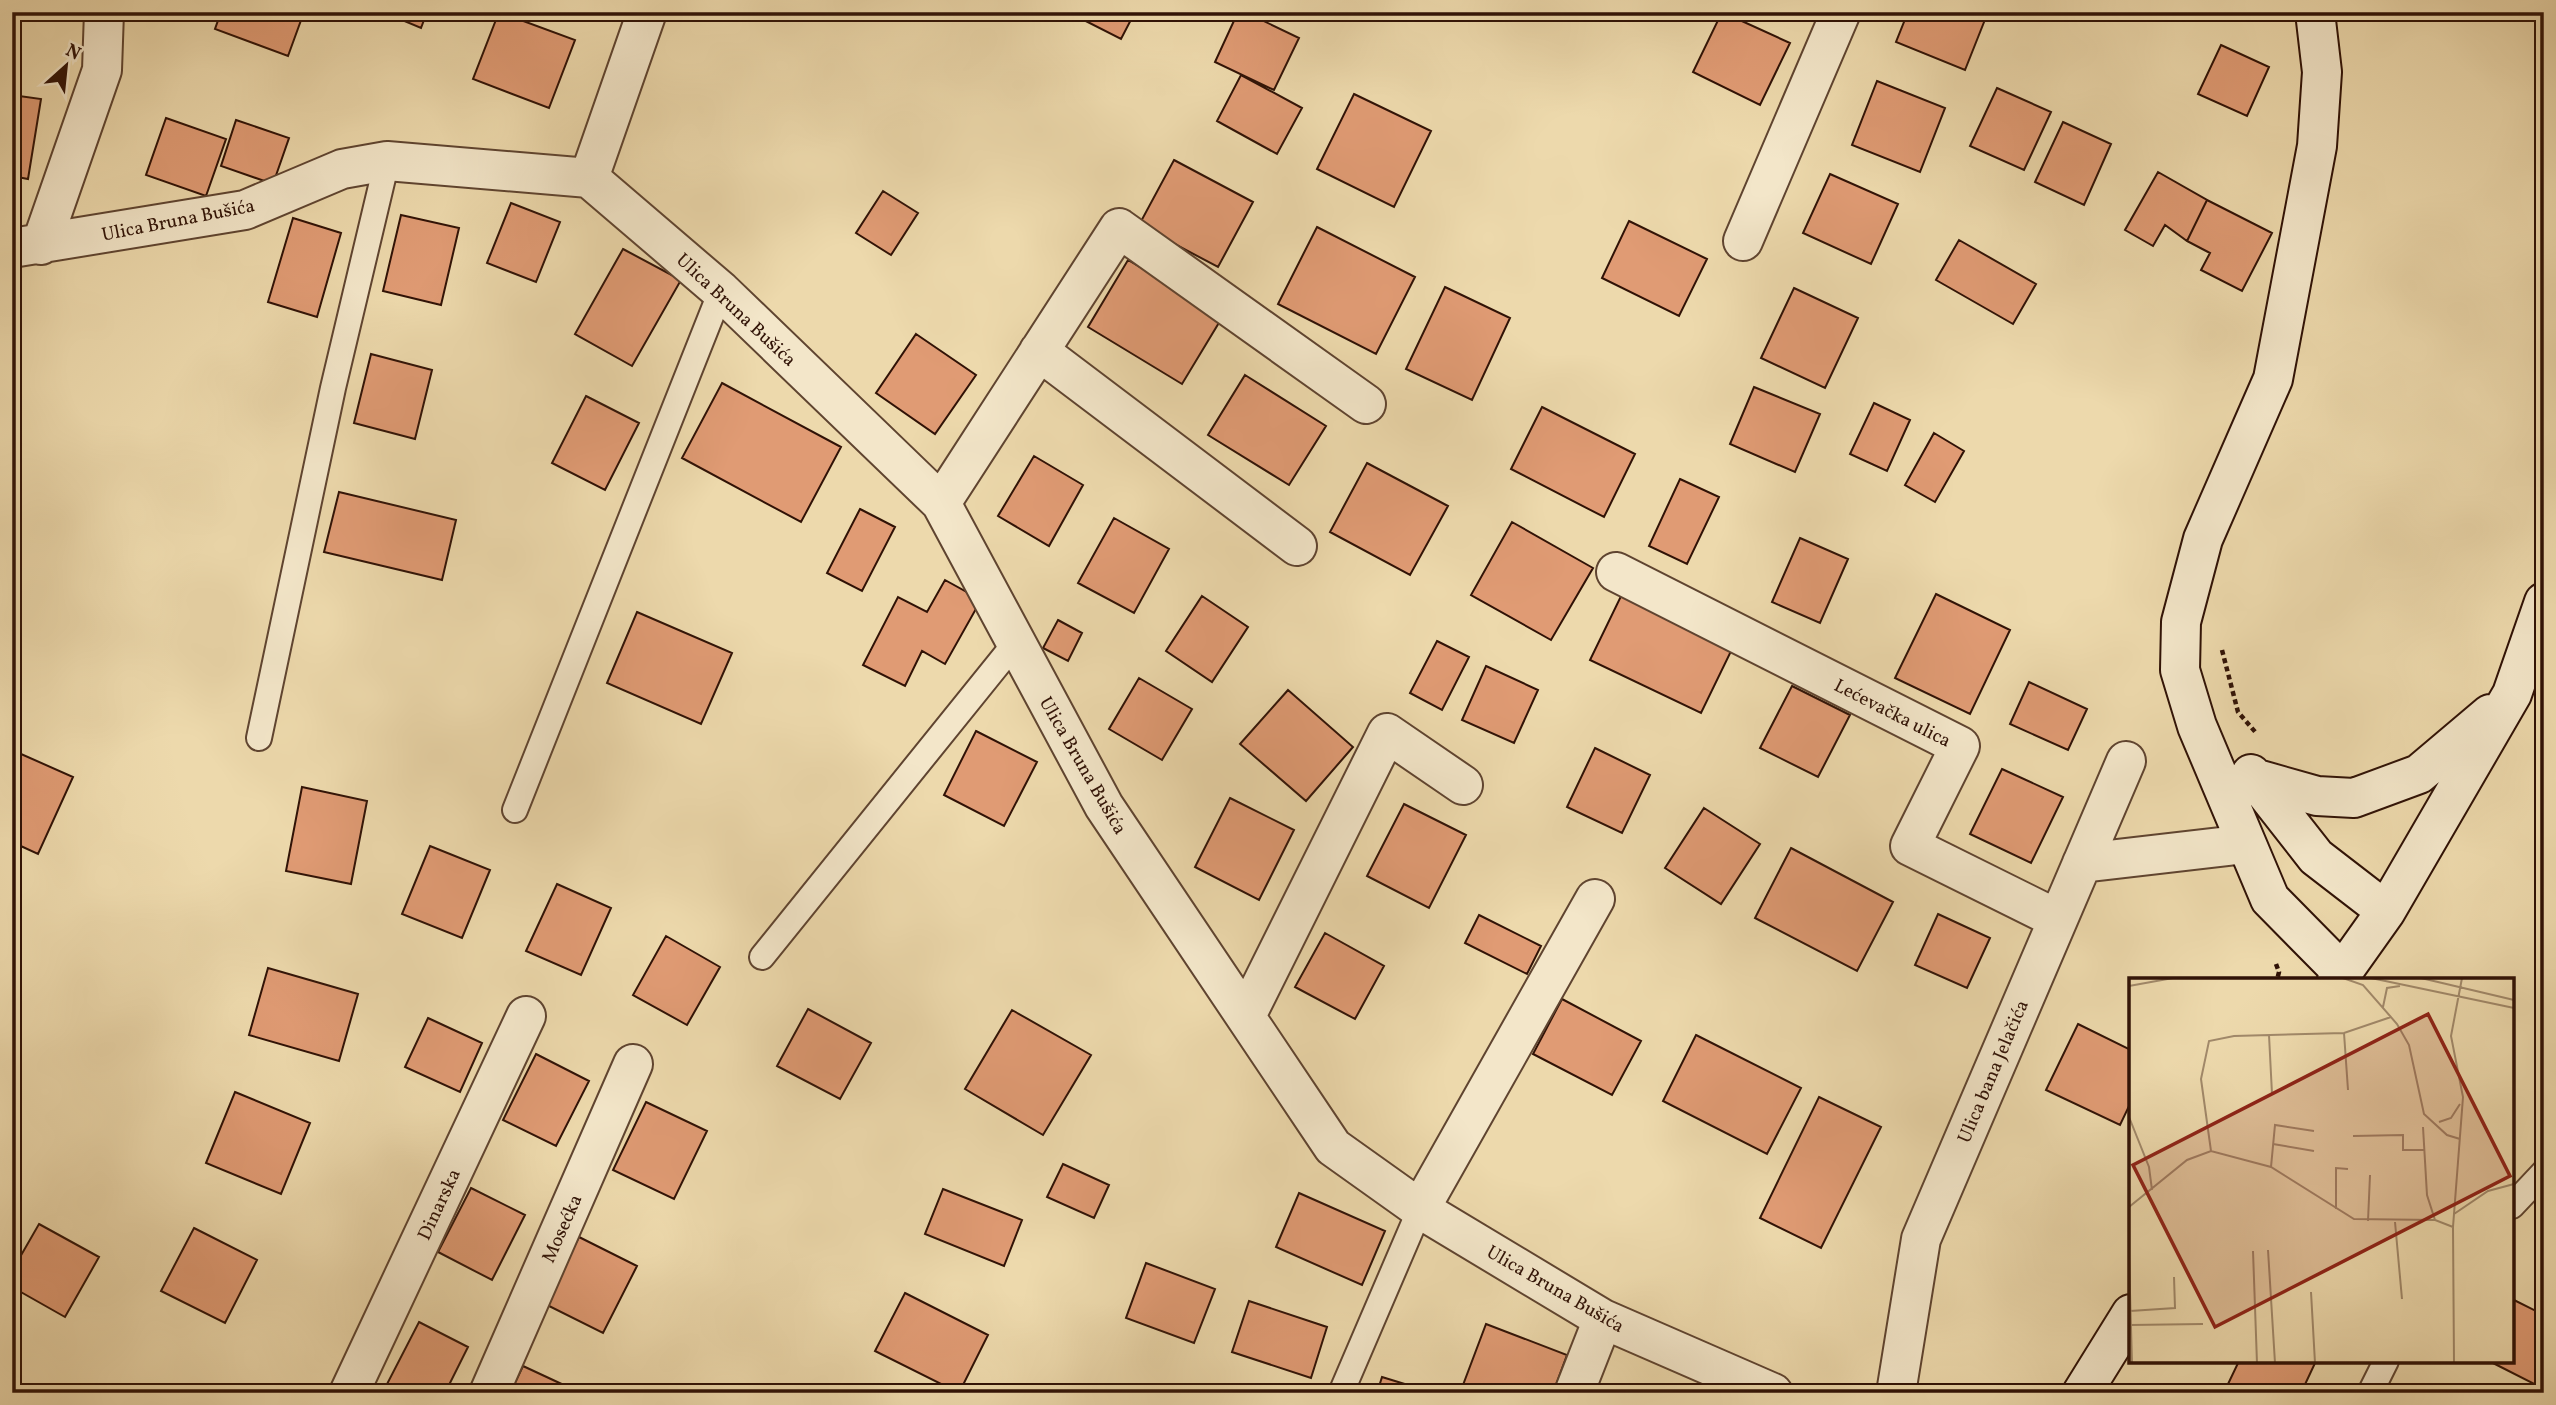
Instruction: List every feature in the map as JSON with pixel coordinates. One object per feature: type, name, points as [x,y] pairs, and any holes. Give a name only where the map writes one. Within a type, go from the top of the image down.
[{"type":"street","points":[[27,247],[102,70],[104,12]]},
{"type":"street","points":[[589,178],[647,12]]},
{"type":"street","points":[[1743,241],[1841,12]]},
{"type":"street","points":[[2315,12],[2322,72],[2318,146],[2273,379],[2203,539],[2181,622],[2180,670],[2197,726],[2270,898],[2340,976],[2386,911],[2512,694],[2544,602]]},
{"type":"street","name":"Ulica Bruna Bušića","points":[[27,247],[244,210],[342,169],[387,161],[589,178],[720,291],[941,503],[1104,806],[1333,1147],[1420,1209],[1603,1319],[1773,1393]]},
{"type":"street","points":[[941,503],[1119,228],[1366,404]]},
{"type":"street","points":[[1039,351],[1297,546]]},
{"type":"street","name":"Lećevačka ulica","points":[[1616,572],[1960,746],[1910,846],[2057,919]]},
{"type":"street","points":[[2257,779],[2317,796],[2354,797],[2419,774],[2512,694]]},
{"type":"street","points":[[2197,726],[2257,779],[2316,857],[2386,911]]},
{"type":"street","points":[[1246,1016],[1387,733],[1464,785]]},
{"type":"street","name":"Ulica bana Jelačića","points":[[1896,1393],[1921,1239],[2126,761]]},
{"type":"street","points":[[2082,863],[2246,844]]},
{"type":"street","points":[[1420,1209],[1595,899]]},
{"type":"street","name":"Dinarska","points":[[349,1393],[526,1016]]},
{"type":"street","name":"Mosećka","points":[[489,1393],[633,1064]]},
{"type":"street","points":[[2082,1393],[2129,1317]]},
{"type":"street","points":[[1574,1393],[1603,1319]]},
{"type":"lane","points":[[259,738],[333,388],[387,161]]},
{"type":"lane","points":[[516,810],[720,291]]},
{"type":"lane","points":[[762,957],[1016,642]]},
{"type":"lane","points":[[2514,1204],[2544,1172]]},
{"type":"lane","points":[[1341,1393],[1420,1209]]},
{"type":"lane","points":[[2370,1393],[2385,1363]]},
{"type":"path","points":[[2221,645],[2238,712],[2263,741]]},
{"type":"building","points":[[174,12],[192,12],[189,18]]},
{"type":"building","points":[[221,12],[304,12],[288,56],[215,29]]},
{"type":"building","points":[[383,12],[427,12],[421,28]]},
{"type":"building","points":[[499,12],[575,40],[549,108],[473,79]]},
{"type":"building","points":[[1068,12],[1135,12],[1121,39]]},
{"type":"building","points":[[1238,12],[1245,12],[1299,38],[1274,90],[1215,62]]},
{"type":"building","points":[[1722,12],[1790,43],[1760,105],[1693,72]]},
{"type":"building","points":[[1908,12],[1988,12],[1965,70],[1896,42]]},
{"type":"building","points":[[2221,45],[2269,67],[2247,116],[2198,94]]},
{"type":"building","points":[[1241,75],[1302,108],[1277,154],[1217,121]]},
{"type":"building","points":[[1877,81],[1945,108],[1920,172],[1852,145]]},
{"type":"building","points":[[1997,88],[2051,112],[2024,170],[1970,146]]},
{"type":"building","points":[[1354,94],[1431,131],[1394,207],[1317,169]]},
{"type":"building","points":[[12,95],[41,99],[28,179],[12,176]]},
{"type":"building","points":[[166,118],[226,139],[206,196],[146,175]]},
{"type":"building","points":[[236,120],[289,138],[273,184],[221,166]]},
{"type":"building","points":[[2063,122],[2111,144],[2084,205],[2035,182]]},
{"type":"building","points":[[1174,160],[1253,202],[1218,267],[1139,225]]},
{"type":"building","points":[[2158,172],[2207,200],[2187,241],[2165,225],[2153,246],[2125,230]]},
{"type":"building","points":[[1830,174],[1898,204],[1871,264],[1803,233]]},
{"type":"building","points":[[883,191],[918,213],[891,255],[856,233]]},
{"type":"building","points":[[2207,200],[2272,233],[2242,291],[2201,270],[2210,253],[2187,241]]},
{"type":"building","points":[[511,203],[560,222],[536,282],[487,263]]},
{"type":"building","points":[[401,215],[459,228],[441,305],[383,291]]},
{"type":"building","points":[[293,218],[341,233],[317,317],[268,302]]},
{"type":"building","points":[[1629,221],[1707,259],[1679,316],[1602,278]]},
{"type":"building","points":[[1317,227],[1415,277],[1376,354],[1278,304]]},
{"type":"building","points":[[1959,240],[2036,284],[2013,324],[1936,280]]},
{"type":"building","points":[[623,249],[681,280],[632,366],[575,334]]},
{"type":"building","points":[[1128,260],[1223,316],[1182,384],[1088,327]]},
{"type":"building","points":[[1445,287],[1510,318],[1472,400],[1406,369]]},
{"type":"building","points":[[1794,288],[1858,318],[1825,388],[1761,358]]},
{"type":"building","points":[[916,334],[976,375],[935,434],[876,393]]},
{"type":"building","points":[[371,354],[432,370],[415,439],[354,423]]},
{"type":"building","points":[[1245,375],[1326,426],[1289,485],[1208,435]]},
{"type":"building","points":[[722,383],[841,447],[801,522],[682,458]]},
{"type":"building","points":[[1754,387],[1820,414],[1795,472],[1730,444]]},
{"type":"building","points":[[586,396],[639,423],[605,490],[552,463]]},
{"type":"building","points":[[1874,403],[1910,420],[1887,471],[1850,454]]},
{"type":"building","points":[[1542,407],[1635,454],[1604,517],[1511,469]]},
{"type":"building","points":[[1934,433],[1964,451],[1935,502],[1905,485]]},
{"type":"building","points":[[1034,456],[1083,485],[1049,546],[998,516]]},
{"type":"building","points":[[1367,463],[1448,506],[1410,575],[1330,532]]},
{"type":"building","points":[[1680,479],[1719,497],[1687,564],[1649,546]]},
{"type":"building","points":[[339,492],[456,520],[442,580],[324,552]]},
{"type":"building","points":[[860,509],[895,527],[862,591],[827,573]]},
{"type":"building","points":[[1114,518],[1169,549],[1134,613],[1078,583]]},
{"type":"building","points":[[1512,522],[1593,568],[1551,640],[1471,595]]},
{"type":"building","points":[[1800,538],[1848,559],[1820,623],[1772,602]]},
{"type":"building","points":[[945,580],[981,600],[945,664],[922,651],[905,686],[863,665],[898,597],[927,612]]},
{"type":"building","points":[[1623,592],[1734,645],[1701,713],[1590,660]]},
{"type":"building","points":[[1936,594],[2010,630],[1970,714],[1895,678]]},
{"type":"building","points":[[1202,596],[1248,627],[1212,682],[1166,651]]},
{"type":"building","points":[[637,612],[732,653],[701,724],[607,683]]},
{"type":"building","points":[[1058,620],[1082,633],[1068,661],[1043,648]]},
{"type":"building","points":[[1437,641],[1469,657],[1442,710],[1410,693]]},
{"type":"building","points":[[1486,666],[1538,690],[1514,743],[1462,720]]},
{"type":"building","points":[[1139,678],[1192,709],[1162,760],[1109,729]]},
{"type":"building","points":[[2029,682],[2087,709],[2068,750],[2010,724]]},
{"type":"building","points":[[1792,686],[1850,715],[1818,777],[1760,748]]},
{"type":"building","points":[[1288,690],[1353,747],[1306,801],[1240,744]]},
{"type":"building","points":[[976,731],[1037,762],[1004,826],[944,795]]},
{"type":"building","points":[[1595,748],[1650,775],[1622,833],[1567,807]]},
{"type":"building","points":[[12,750],[73,777],[38,854],[12,842]]},
{"type":"building","points":[[2002,769],[2063,797],[2031,863],[1970,834]]},
{"type":"building","points":[[302,787],[367,801],[351,884],[286,871]]},
{"type":"building","points":[[1230,798],[1294,830],[1259,900],[1195,867]]},
{"type":"building","points":[[1404,804],[1466,835],[1429,908],[1367,876]]},
{"type":"building","points":[[1704,808],[1760,844],[1721,904],[1665,868]]},
{"type":"building","points":[[430,846],[490,870],[462,938],[402,914]]},
{"type":"building","points":[[1791,848],[1893,902],[1857,971],[1755,918]]},
{"type":"building","points":[[557,884],[611,908],[581,975],[526,951]]},
{"type":"building","points":[[1938,914],[1990,938],[1967,988],[1915,965]]},
{"type":"building","points":[[1479,915],[1541,946],[1527,974],[1465,943]]},
{"type":"building","points":[[1325,933],[1384,966],[1355,1019],[1295,987]]},
{"type":"building","points":[[666,936],[720,967],[687,1025],[633,995]]},
{"type":"building","points":[[268,968],[358,994],[339,1061],[249,1035]]},
{"type":"building","points":[[1562,999],[1641,1041],[1612,1095],[1533,1054]]},
{"type":"building","points":[[808,1009],[871,1043],[840,1099],[777,1066]]},
{"type":"building","points":[[1012,1010],[1091,1055],[1043,1135],[965,1089]]},
{"type":"building","points":[[428,1018],[482,1043],[460,1092],[405,1067]]},
{"type":"building","points":[[2078,1024],[2129,1049],[2129,1106],[2120,1125],[2046,1090]]},
{"type":"building","points":[[1696,1035],[1801,1088],[1767,1154],[1663,1101]]},
{"type":"building","points":[[536,1054],[589,1081],[556,1146],[503,1120]]},
{"type":"building","points":[[235,1092],[310,1123],[281,1194],[206,1163]]},
{"type":"building","points":[[1819,1097],[1881,1127],[1821,1248],[1760,1218]]},
{"type":"building","points":[[646,1102],[707,1131],[674,1199],[613,1170]]},
{"type":"building","points":[[1063,1164],[1109,1185],[1094,1218],[1047,1197]]},
{"type":"building","points":[[471,1188],[525,1215],[492,1280],[438,1252]]},
{"type":"building","points":[[943,1189],[1022,1220],[1004,1266],[925,1234]]},
{"type":"building","points":[[1299,1193],[1385,1231],[1362,1285],[1276,1247]]},
{"type":"building","points":[[39,1224],[99,1257],[65,1317],[12,1287],[12,1271]]},
{"type":"building","points":[[194,1228],[257,1260],[225,1323],[161,1291]]},
{"type":"building","points":[[579,1237],[637,1266],[603,1333],[545,1304]]},
{"type":"building","points":[[1146,1263],[1215,1289],[1194,1343],[1126,1318]]},
{"type":"building","points":[[905,1293],[988,1335],[959,1393],[875,1351]]},
{"type":"building","points":[[2514,1300],[2544,1315],[2544,1389],[2493,1363],[2514,1363]]},
{"type":"building","points":[[1249,1301],[1327,1327],[1311,1378],[1232,1352]]},
{"type":"building","points":[[419,1322],[468,1347],[445,1393],[399,1393],[386,1386]]},
{"type":"building","points":[[1486,1324],[1567,1355],[1553,1393],[1460,1393]]},
{"type":"building","points":[[2238,1363],[2315,1363],[2301,1393],[2246,1393],[2228,1384]]},
{"type":"building","points":[[523,1366],[581,1393],[510,1393]]},
{"type":"building","points":[[1382,1377],[1434,1393],[1377,1393]]}]
